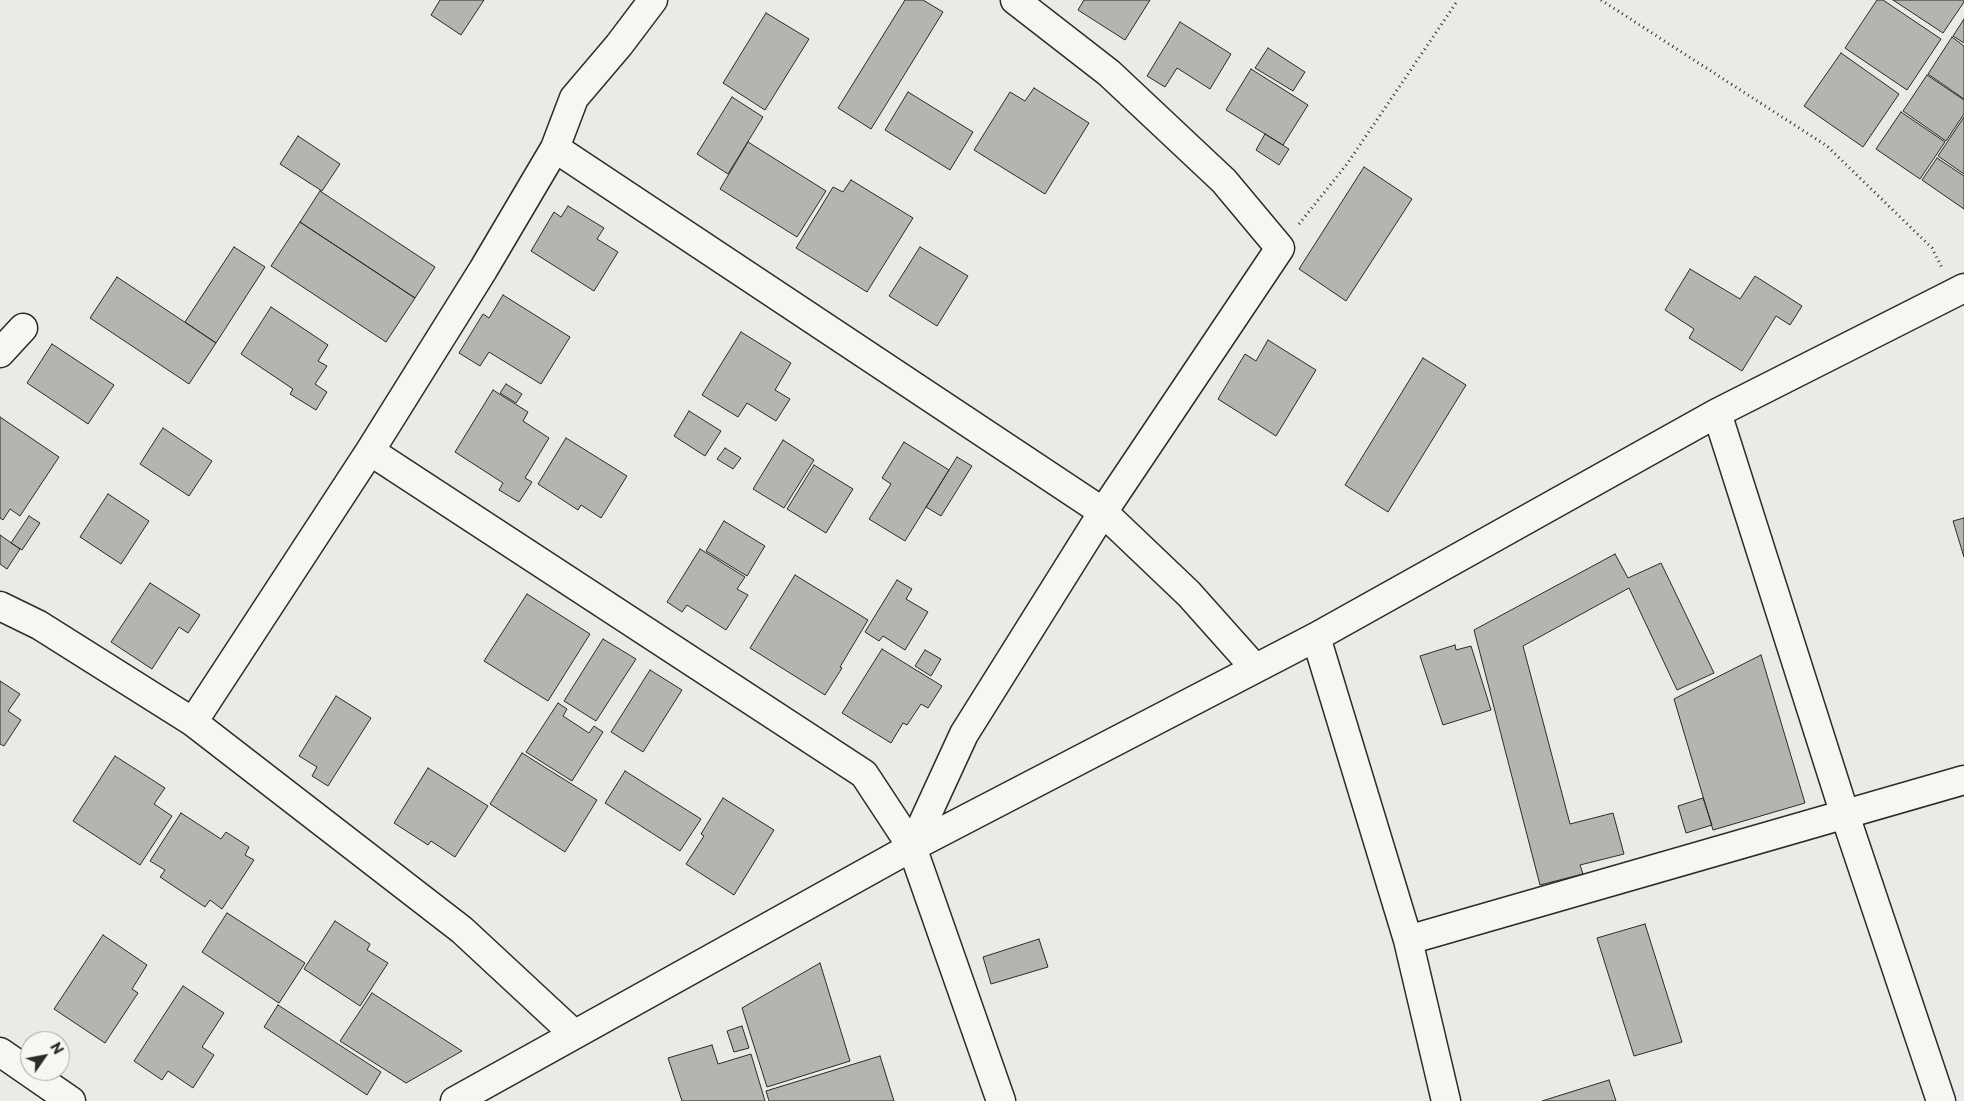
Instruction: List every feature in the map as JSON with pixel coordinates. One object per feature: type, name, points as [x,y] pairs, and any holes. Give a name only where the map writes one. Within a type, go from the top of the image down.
[{"type":"street","points":[[193,722],[370,451],[483,270],[555,148],[574,98],[653,0]]},
{"type":"street","points":[[912,847],[964,734],[1104,512],[1280,248],[1224,181],[1109,73],[1015,0]]},
{"type":"street","points":[[555,148],[1104,512],[1190,594],[1255,668]]},
{"type":"street","points":[[454,1101],[912,847],[1316,637],[1717,413],[1959,290]]},
{"type":"street","points":[[0,353],[24,328]]},
{"type":"street","points":[[1717,413],[1845,814],[1941,1101]]},
{"type":"street","points":[[370,451],[864,774],[912,847],[1001,1101]]},
{"type":"street","points":[[0,606],[39,625],[193,722],[462,930],[574,1034]]},
{"type":"street","points":[[1316,637],[1408,940],[1446,1101]]},
{"type":"street","points":[[1408,940],[1964,780]]},
{"type":"street","points":[[0,1052],[71,1101]]},
{"type":"path","points":[[1280,248],[1347,164],[1458,0]]},
{"type":"path","points":[[1601,0],[1827,146],[1932,248],[1959,290]]},
{"type":"building","points":[[440,0],[484,0],[461,35],[431,15]]},
{"type":"building","points":[[905,0],[923,0],[943,12],[871,129],[838,108]]},
{"type":"building","points":[[1084,0],[1150,0],[1125,40],[1078,10]]},
{"type":"building","points":[[1877,0],[1883,0],[1941,39],[1907,90],[1845,48]]},
{"type":"building","points":[[1893,0],[1964,0],[1964,2],[1943,33]]},
{"type":"building","points":[[766,13],[809,39],[765,110],[723,83]]},
{"type":"building","points":[[1964,19],[1964,43],[1953,36]]},
{"type":"building","points":[[1180,22],[1231,54],[1210,89],[1177,68],[1165,87],[1147,76]]},
{"type":"building","points":[[1952,37],[1964,46],[1964,99],[1928,74]]},
{"type":"building","points":[[1268,48],[1305,72],[1293,91],[1255,68]]},
{"type":"building","points":[[1841,53],[1899,94],[1863,147],[1804,106]]},
{"type":"building","points":[[1251,69],[1308,105],[1283,145],[1226,110]]},
{"type":"building","points":[[1927,75],[1964,100],[1964,114],[1946,141],[1903,111]]},
{"type":"building","points":[[1034,88],[1089,123],[1045,194],[974,150],[1010,92],[1025,101]]},
{"type":"building","points":[[908,92],[973,132],[950,170],[885,130]]},
{"type":"building","points":[[732,97],[763,117],[728,174],[697,154]]},
{"type":"building","points":[[1901,112],[1945,142],[1920,179],[1876,149]]},
{"type":"building","points":[[1964,117],[1964,174],[1938,156]]},
{"type":"building","points":[[1265,134],[1289,149],[1279,165],[1256,150]]},
{"type":"building","points":[[298,136],[340,164],[322,191],[280,164]]},
{"type":"building","points":[[748,142],[826,191],[797,237],[720,189]]},
{"type":"building","points":[[1937,158],[1964,176],[1964,209],[1922,180]]},
{"type":"building","points":[[1364,167],[1412,199],[1346,301],[1299,269]]},
{"type":"building","points":[[851,180],[913,218],[867,292],[796,248],[833,187],[843,192]]},
{"type":"building","points":[[320,191],[435,267],[415,298],[300,222]]},
{"type":"building","points":[[568,206],[604,228],[597,239],[618,252],[594,291],[531,251],[554,212],[561,217]]},
{"type":"building","points":[[300,222],[415,298],[386,342],[271,266]]},
{"type":"building","points":[[234,247],[265,267],[216,343],[185,322]]},
{"type":"building","points":[[920,247],[968,276],[937,326],[889,296]]},
{"type":"building","points":[[1690,269],[1740,299],[1755,276],[1802,306],[1790,325],[1776,316],[1742,371],[1689,338],[1694,329],[1665,310]]},
{"type":"building","points":[[117,277],[216,343],[189,384],[90,318]]},
{"type":"building","points":[[503,295],[570,337],[541,384],[489,352],[480,366],[459,353],[483,314],[489,318]]},
{"type":"building","points":[[271,307],[328,345],[318,361],[327,366],[315,384],[327,392],[316,410],[290,394],[293,389],[241,354]]},
{"type":"building","points":[[741,332],[791,363],[775,390],[790,399],[776,421],[747,403],[738,417],[702,395]]},
{"type":"building","points":[[1268,340],[1316,370],[1276,436],[1218,399],[1245,354],[1256,361]]},
{"type":"building","points":[[52,344],[114,385],[88,424],[27,383]]},
{"type":"building","points":[[1423,358],[1466,385],[1388,512],[1345,485]]},
{"type":"building","points":[[506,384],[522,394],[516,403],[500,393]]},
{"type":"building","points":[[493,390],[528,412],[523,421],[549,438],[525,478],[532,482],[519,502],[499,490],[503,483],[455,452]]},
{"type":"building","points":[[689,411],[721,431],[705,456],[674,436]]},
{"type":"building","points":[[0,417],[59,457],[20,516],[10,509],[3,520],[0,518]]},
{"type":"building","points":[[163,428],[212,461],[189,496],[140,464]]},
{"type":"building","points":[[566,438],[627,476],[601,518],[581,505],[578,510],[538,484]]},
{"type":"building","points":[[783,440],[814,460],[784,508],[753,489]]},
{"type":"building","points":[[904,442],[949,470],[905,541],[869,519],[891,484],[882,478]]},
{"type":"building","points":[[725,448],[741,458],[733,469],[717,459]]},
{"type":"building","points":[[957,457],[972,466],[941,516],[926,507]]},
{"type":"building","points":[[814,465],[853,489],[826,533],[787,509]]},
{"type":"building","points":[[108,494],[149,521],[121,564],[80,537]]},
{"type":"building","points":[[29,516],[40,523],[22,550],[11,543]]},
{"type":"building","points":[[1964,518],[1964,557],[1953,521]]},
{"type":"building","points":[[724,521],[765,546],[747,576],[706,551]]},
{"type":"building","points":[[0,535],[20,549],[7,569],[0,564]]},
{"type":"building","points":[[700,549],[745,577],[737,589],[748,595],[726,630],[687,605],[682,612],[667,602]]},
{"type":"building","points":[[1615,554],[1628,578],[1661,563],[1714,673],[1677,690],[1629,588],[1523,646],[1570,824],[1613,813],[1624,854],[1580,865],[1583,874],[1540,885],[1474,630]]},
{"type":"building","points":[[795,575],[868,620],[825,695],[750,648]]},
{"type":"building","points":[[897,580],[912,589],[906,599],[928,612],[905,650],[883,636],[879,641],[865,632]]},
{"type":"building","points":[[150,583],[200,615],[188,633],[179,627],[152,669],[111,642]]},
{"type":"building","points":[[527,594],[590,634],[548,701],[484,661]]},
{"type":"building","points":[[603,639],[636,659],[596,721],[564,701]]},
{"type":"building","points":[[1455,645],[1456,650],[1471,646],[1491,710],[1443,725],[1420,656]]},
{"type":"building","points":[[882,649],[942,686],[928,708],[921,704],[907,725],[903,723],[891,743],[842,713]]},
{"type":"building","points":[[925,650],[941,659],[931,676],[915,666]]},
{"type":"building","points":[[1761,655],[1805,803],[1713,830],[1674,699]]},
{"type":"building","points":[[650,670],[682,690],[643,752],[611,732]]},
{"type":"building","points":[[0,681],[20,694],[8,711],[21,720],[4,746],[0,744]]},
{"type":"building","points":[[336,696],[371,718],[328,786],[312,776],[317,767],[299,756]]},
{"type":"building","points":[[558,703],[567,709],[563,716],[589,733],[594,726],[603,732],[572,781],[526,752]]},
{"type":"building","points":[[522,753],[597,800],[565,852],[490,804]]},
{"type":"building","points":[[115,756],[165,788],[154,804],[172,816],[140,865],[73,821]]},
{"type":"building","points":[[428,768],[488,806],[455,857],[431,841],[428,845],[394,823]]},
{"type":"building","points":[[625,771],[701,819],[680,851],[605,803]]},
{"type":"building","points":[[723,798],[774,830],[734,895],[686,864],[704,836],[701,834]]},
{"type":"building","points":[[1703,798],[1712,825],[1686,833],[1678,806]]},
{"type":"building","points":[[181,813],[221,839],[226,832],[249,847],[245,855],[254,860],[222,909],[210,900],[205,907],[160,877],[165,870],[150,861]]},
{"type":"building","points":[[227,913],[305,963],[279,1003],[202,952]]},
{"type":"building","points":[[335,921],[370,944],[367,950],[388,963],[360,1006],[304,969]]},
{"type":"building","points":[[1645,924],[1682,1042],[1634,1056],[1597,938]]},
{"type":"building","points":[[103,935],[147,965],[132,989],[138,993],[105,1043],[54,1009]]},
{"type":"building","points":[[1039,939],[1048,967],[991,984],[983,957]]},
{"type":"building","points":[[820,963],[850,1061],[767,1087],[742,1008]]},
{"type":"building","points":[[183,986],[224,1013],[202,1047],[214,1055],[193,1088],[168,1071],[162,1080],[134,1061]]},
{"type":"building","points":[[372,993],[462,1051],[406,1083],[340,1041]]},
{"type":"building","points":[[278,1005],[381,1072],[367,1095],[264,1027]]},
{"type":"building","points":[[742,1026],[749,1048],[734,1052],[727,1031]]},
{"type":"building","points":[[712,1045],[718,1064],[751,1054],[765,1101],[682,1101],[668,1058]]},
{"type":"building","points":[[880,1056],[894,1101],[769,1101],[766,1091]]},
{"type":"building","points":[[1609,1080],[1616,1101],[1542,1101]]}]
